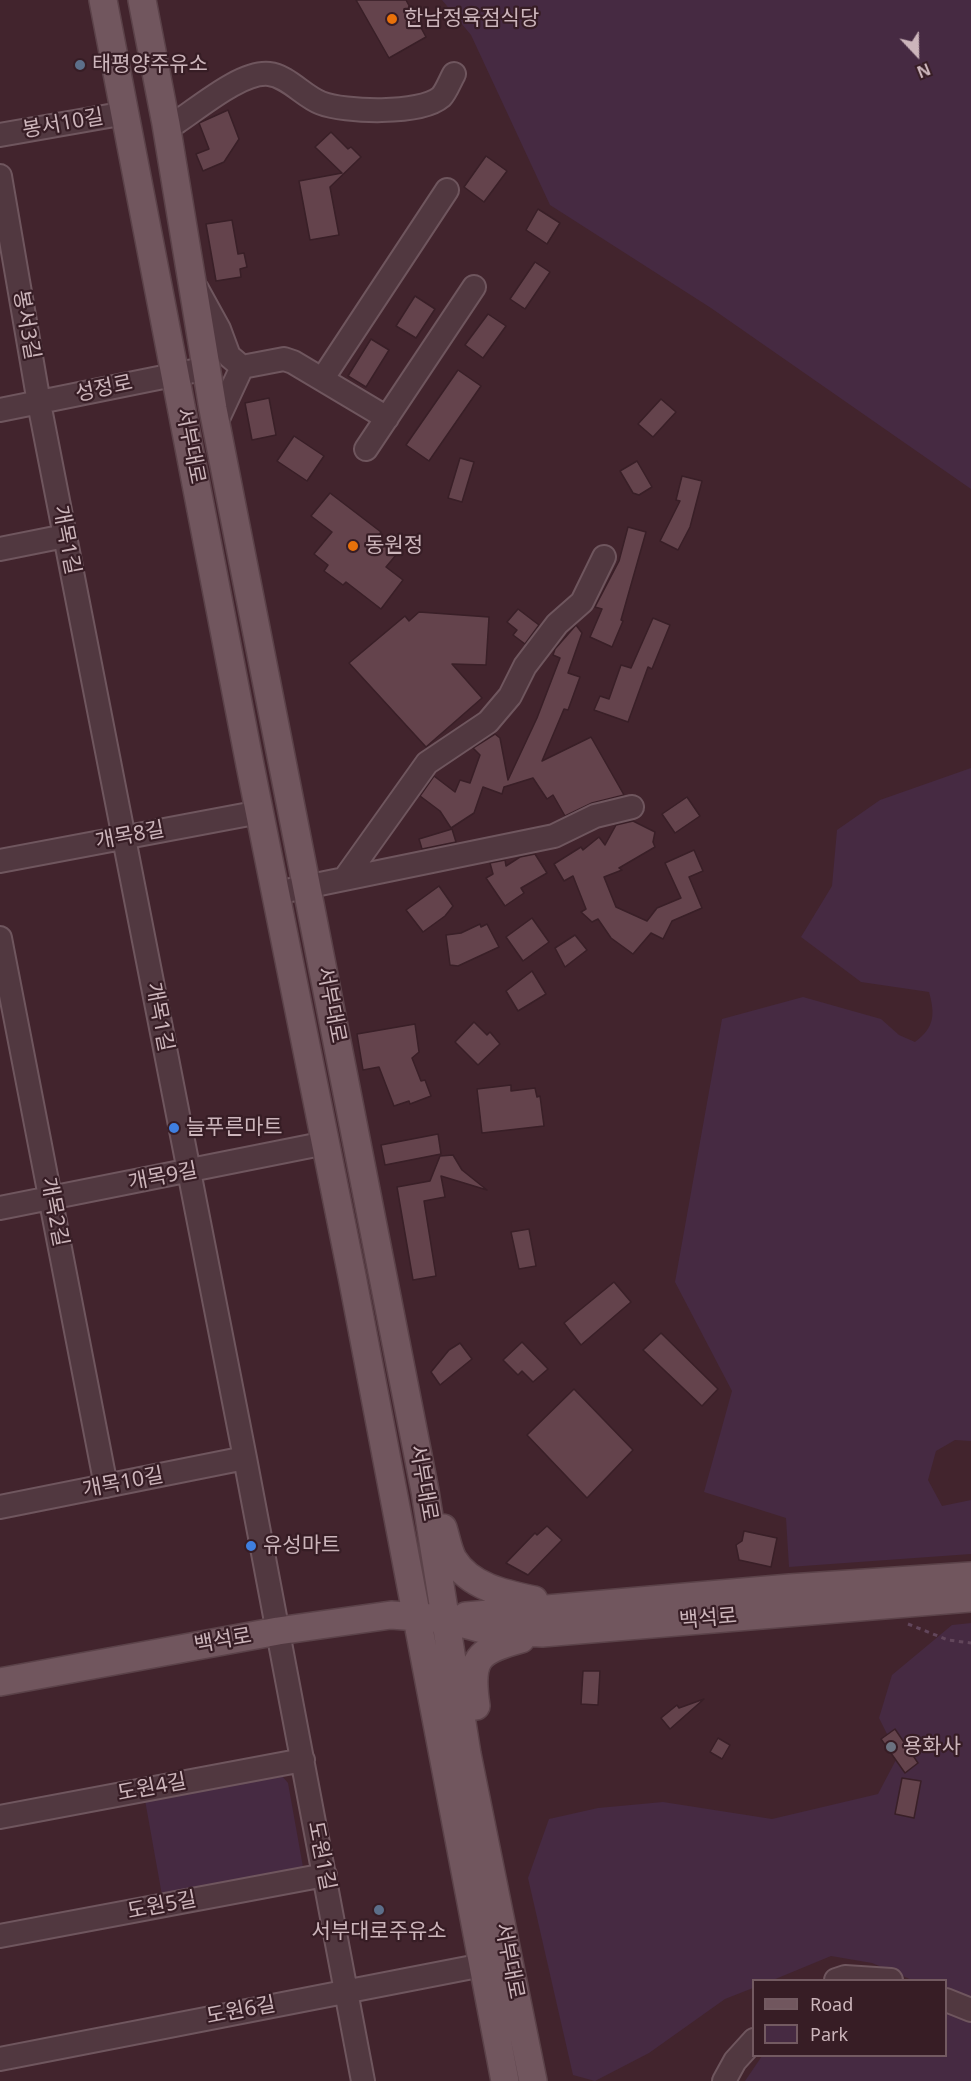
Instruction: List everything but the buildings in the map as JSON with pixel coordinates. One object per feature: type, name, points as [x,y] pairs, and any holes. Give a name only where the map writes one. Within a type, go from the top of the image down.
[{"type":"main road","name":"서부대로","points":[[104,0],[505,2081]]},
{"type":"main road","name":"서부대로","points":[[142,0],[194,284],[216,423],[425,1491],[467,1754],[533,2081]]},
{"type":"main road","points":[[425,1491],[442,1525],[453,1558],[472,1579],[500,1593],[568,1607]]},
{"type":"main road","name":"백석로","points":[[0,1682],[278,1631],[391,1615],[446,1618],[971,1576]]},
{"type":"main road","name":"백석로","points":[[446,1618],[486,1630],[542,1633],[971,1598]]},
{"type":"main road","points":[[467,1754],[478,1717],[473,1684],[474,1670],[481,1657],[490,1648],[542,1633]]},
{"type":"street","points":[[166,124],[177,122],[246,78],[269,74],[283,79],[323,104],[395,111],[419,108],[441,97],[454,74]]},
{"type":"street","name":"봉서10길","points":[[0,135],[126,113]]},
{"type":"street","name":"봉서3길","points":[[0,176],[6,251],[39,403]]},
{"type":"street","points":[[323,378],[447,189]]},
{"type":"street","points":[[194,284],[219,329],[229,356],[242,368]]},
{"type":"street","points":[[366,449],[474,286]]},
{"type":"street","points":[[242,368],[284,359],[323,378],[387,418]]},
{"type":"street","name":"성정로","points":[[0,410],[208,368]]},
{"type":"street","points":[[216,423],[242,368]]},
{"type":"street","name":"개목1길","points":[[39,403],[278,1631]]},
{"type":"street","points":[[0,549],[65,536]]},
{"type":"street","points":[[345,878],[428,763],[488,722],[510,696],[525,666],[557,624],[582,602],[604,557]]},
{"type":"street","points":[[276,893],[554,836],[595,816],[632,807]]},
{"type":"street","name":"개목8길","points":[[0,861],[260,812]]},
{"type":"street","name":"개목2길","points":[[0,938],[106,1486]]},
{"type":"street","name":"개목9길","points":[[0,1208],[326,1143]]},
{"type":"street","name":"개목10길","points":[[0,1507],[245,1458]]},
{"type":"street","name":"도원1길","points":[[278,1631],[363,2081]]},
{"type":"street","name":"도원4길","points":[[0,1816],[303,1760]]},
{"type":"street","name":"도원5길","points":[[0,1936],[325,1875]]},
{"type":"street","name":"도원6길","points":[[0,2059],[483,1965]]},
{"type":"street","points":[[839,1979],[845,1977],[876,1979]]},
{"type":"street","points":[[947,2001],[971,2010]]},
{"type":"street","points":[[724,2081],[735,2061],[752,2041]]},
{"type":"path","points":[[906,1621],[910,1626],[948,1640],[971,1643]]},
{"type":"green space","points":[[442,0],[971,0],[971,489],[711,308],[550,205],[471,35]]},
{"type":"green space","points":[[971,768],[971,1441],[955,1440],[936,1451],[928,1480],[942,1506],[971,1500],[971,1554],[789,1567],[786,1518],[704,1492],[732,1391],[675,1282],[722,1019],[803,997],[881,1019],[899,1035],[915,1042],[922,1036],[932,1020],[929,992],[861,982],[801,937],[832,886],[837,830],[880,800]]},
{"type":"green space","points":[[971,1623],[971,2008],[947,1996],[947,1979],[910,1979],[872,1963],[831,1956],[775,1979],[752,1979],[752,1988],[725,1999],[649,2053],[595,2081],[573,2075],[528,1878],[549,1819],[598,1808],[663,1802],[772,1819],[878,1794],[898,1756],[879,1718],[892,1675],[952,1625]]},
{"type":"green space","points":[[272,1774],[282,1776],[288,1783],[303,1867],[300,1872],[163,1901],[145,1800]]},
{"type":"green space","points":[[947,2010],[971,2021],[971,2081],[745,2081],[761,2057],[947,2057]]},
{"type":"place","name":"한남정육점식당","points":[[392,19]]},
{"type":"place","name":"태평양주유소","points":[[80,65]]},
{"type":"place","name":"동원정","points":[[353,546]]},
{"type":"place","name":"늘푸른마트","points":[[174,1128]]},
{"type":"place","name":"유성마트","points":[[251,1546]]},
{"type":"place","name":"용화사","points":[[891,1747]]},
{"type":"place","name":"서부대로주유소","points":[[379,1910]]}]
